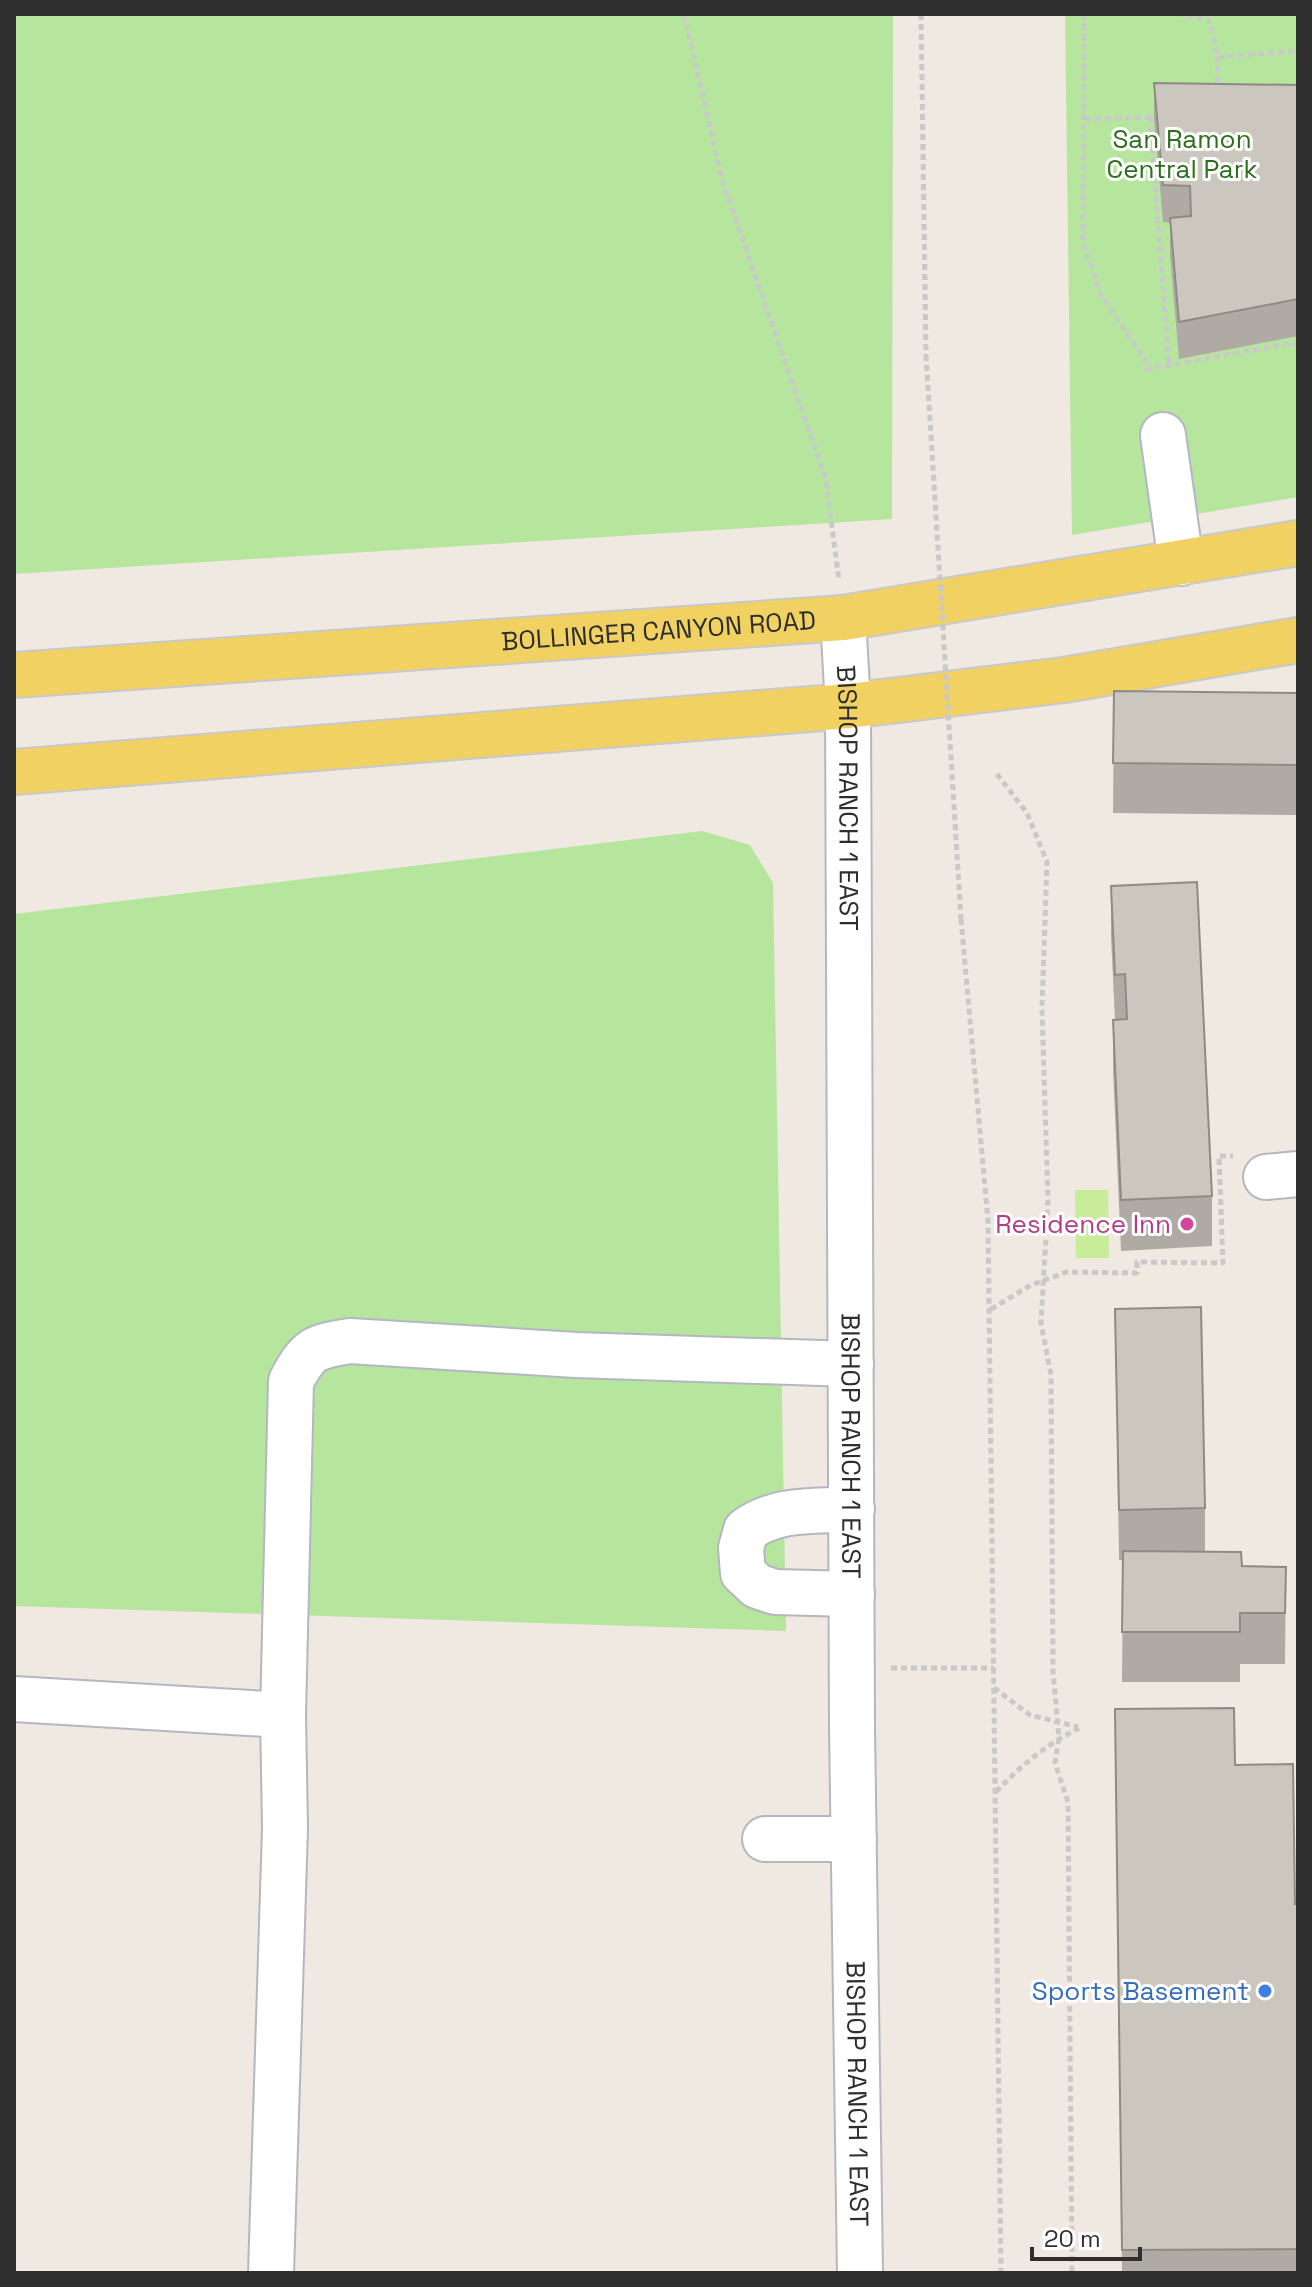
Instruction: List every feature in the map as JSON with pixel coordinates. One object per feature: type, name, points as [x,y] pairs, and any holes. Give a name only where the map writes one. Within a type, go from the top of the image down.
[{"type":"main road","name":"BOLLINGER CANYON ROAD","points":[[14,675],[843,618],[1298,543]]},
{"type":"main road","points":[[14,772],[848,706],[1064,680],[1298,640]]},
{"type":"street","points":[[1163,435],[1181,563]]},
{"type":"street","name":"BISHOP RANCH 1 EAST","points":[[843,618],[848,706],[852,1668],[860,2273]]},
{"type":"street","points":[[271,2273],[285,1828],[283,1715],[291,1381],[305,1356],[321,1345],[350,1341],[576,1355],[851,1364]]},
{"type":"street","points":[[852,1509],[782,1512],[762,1518],[746,1530],[741,1548],[743,1573],[757,1586],[775,1592],[852,1594]]},
{"type":"street","points":[[14,1699],[283,1715]]},
{"type":"street","points":[[765,1839],[854,1839]]},
{"type":"path","points":[[684,14],[722,180],[826,480],[843,618]]},
{"type":"path","points":[[921,14],[926,355],[961,919],[988,1221],[1001,2273]]},
{"type":"path","points":[[1084,14],[1083,242],[1101,295],[1144,358],[1147,369],[1298,342]]},
{"type":"path","points":[[1177,14],[1209,20],[1218,57],[1217,102]]},
{"type":"path","points":[[1218,57],[1298,51]]},
{"type":"path","points":[[1150,117],[1169,365]]},
{"type":"path","points":[[1085,119],[1163,117]]},
{"type":"path","points":[[997,774],[1027,813],[1047,862],[1042,1008],[1048,1201],[1041,1323],[1051,1375],[1053,1671],[1059,1738],[1055,1763],[1068,1802],[1072,2273]]},
{"type":"path","points":[[990,1309],[1031,1285],[1067,1272],[1137,1273],[1137,1262],[1223,1263],[1219,1156],[1266,1169]]},
{"type":"path","points":[[852,1668],[994,1668]]},
{"type":"path","points":[[994,1688],[1030,1715],[1079,1728],[1019,1766],[995,1793]]},
{"type":"green space","points":[[14,14],[893,14],[892,519],[14,574]]},
{"type":"green space","name":"San Ramon Central Park","points":[[1065,14],[1298,14],[1298,497],[1072,535]]},
{"type":"green space","points":[[702,831],[750,845],[773,883],[786,1631],[14,1606],[14,914]]},
{"type":"green space","points":[[1075,1190],[1108,1190],[1109,1258],[1076,1258]]},
{"type":"building","points":[[1154,83],[1298,85],[1298,299],[1179,322],[1170,218],[1191,216],[1190,186],[1163,185]]},
{"type":"building","points":[[1114,691],[1298,693],[1298,765],[1113,763]]},
{"type":"building","name":"Residence Inn","points":[[1197,882],[1212,1196],[1121,1200],[1113,1020],[1127,1019],[1125,974],[1115,975],[1111,886]]},
{"type":"building","points":[[1201,1307],[1205,1508],[1119,1510],[1115,1309]]},
{"type":"building","points":[[1123,1551],[1241,1552],[1242,1566],[1286,1567],[1285,1613],[1240,1613],[1240,1632],[1122,1632]]},
{"type":"building","points":[[1234,1708],[1235,1765],[1293,1764],[1295,1904],[1298,1904],[1298,2249],[1122,2250],[1115,1709]]},
{"type":"place","name":"Residence Inn","points":[[1187,1224]]},
{"type":"place","name":"Sports Basement","points":[[1265,1991]]}]
